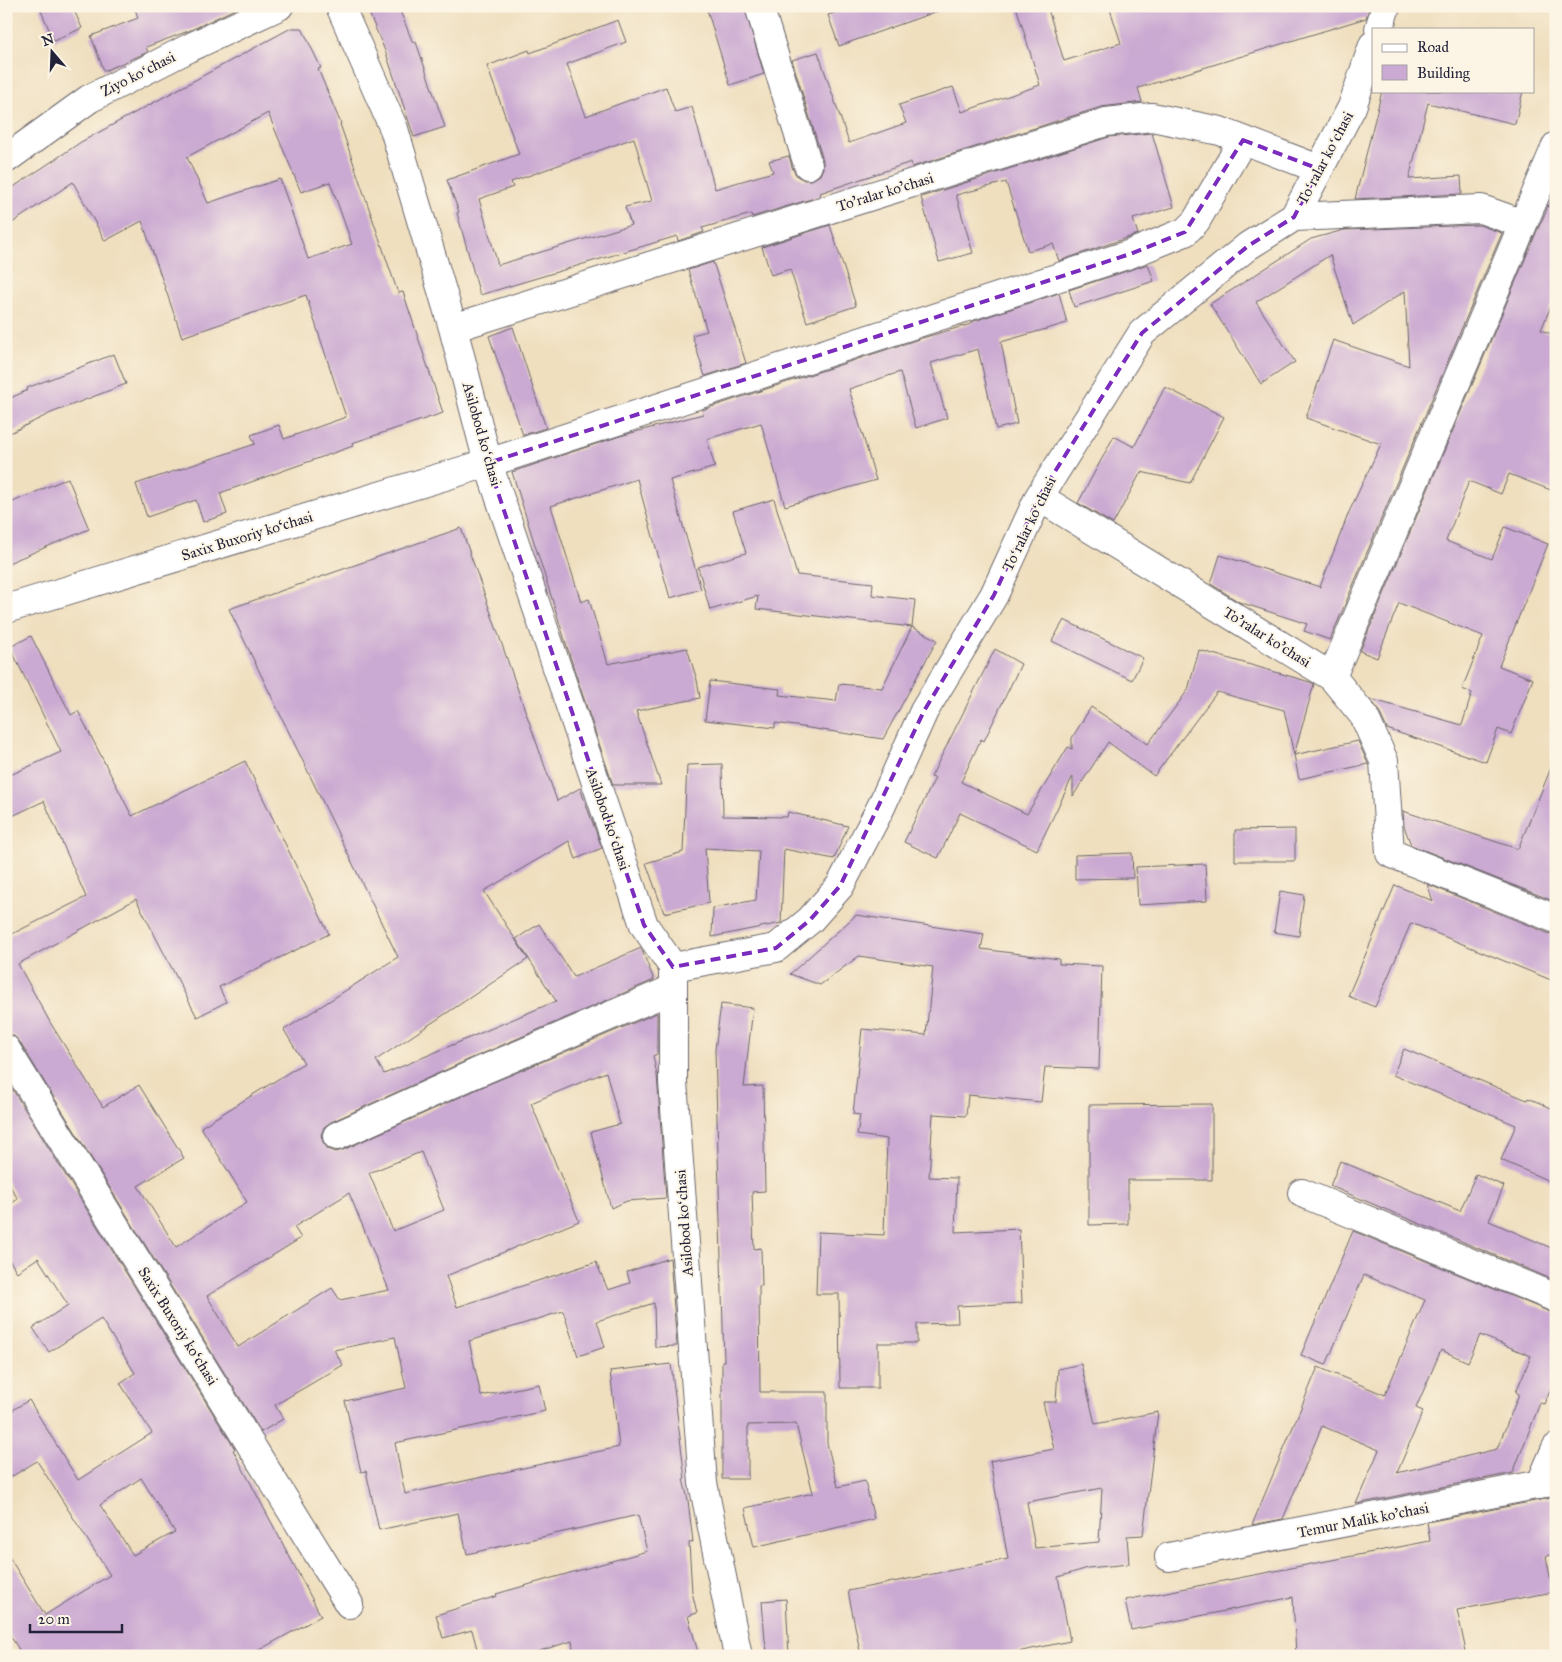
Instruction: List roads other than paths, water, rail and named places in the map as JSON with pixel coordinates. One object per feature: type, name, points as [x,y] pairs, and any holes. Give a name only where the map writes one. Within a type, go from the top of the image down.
[{"type":"street","name":"Ziyo koʻchasi","points":[[6,159],[89,98],[279,6]]},
{"type":"street","name":"Asilobod koʻchasi","points":[[340,6],[394,129],[453,328],[488,463],[644,925],[673,978],[673,1082],[703,1483],[738,1656]]},
{"type":"street","points":[[759,6],[808,166]]},
{"type":"street","points":[[1379,28],[1386,6]]},
{"type":"street","name":"Toʻralar koʻchasi","points":[[337,1136],[476,1073],[673,978],[776,948],[810,920],[840,886],[881,807],[924,710],[994,596],[1039,497],[1142,333],[1248,246],[1294,217],[1352,107],[1372,48]]},
{"type":"street","name":"To'ralar ko'chasi","points":[[453,328],[1106,122],[1152,117],[1220,131],[1319,170]]},
{"type":"street","name":"Saxix Buxoriy ko‘chasi","points":[[6,609],[488,463],[1120,257],[1185,232],[1196,220],[1243,140]]},
{"type":"street","points":[[1332,677],[1556,146]]},
{"type":"street","points":[[1294,217],[1481,210],[1523,224]]},
{"type":"street","name":"To'ralar ko'chasi","points":[[1039,497],[1332,677],[1364,716],[1384,761],[1390,853],[1556,919]]},
{"type":"street","name":"Saxix Buxoriy ko‘chasi","points":[[6,1049],[349,1604]]},
{"type":"street","points":[[1302,1193],[1556,1298]]},
{"type":"street","points":[[1548,1483],[1556,1448]]},
{"type":"street","name":"Temur Malik ko'chasi","points":[[1169,1557],[1548,1483]]}]
